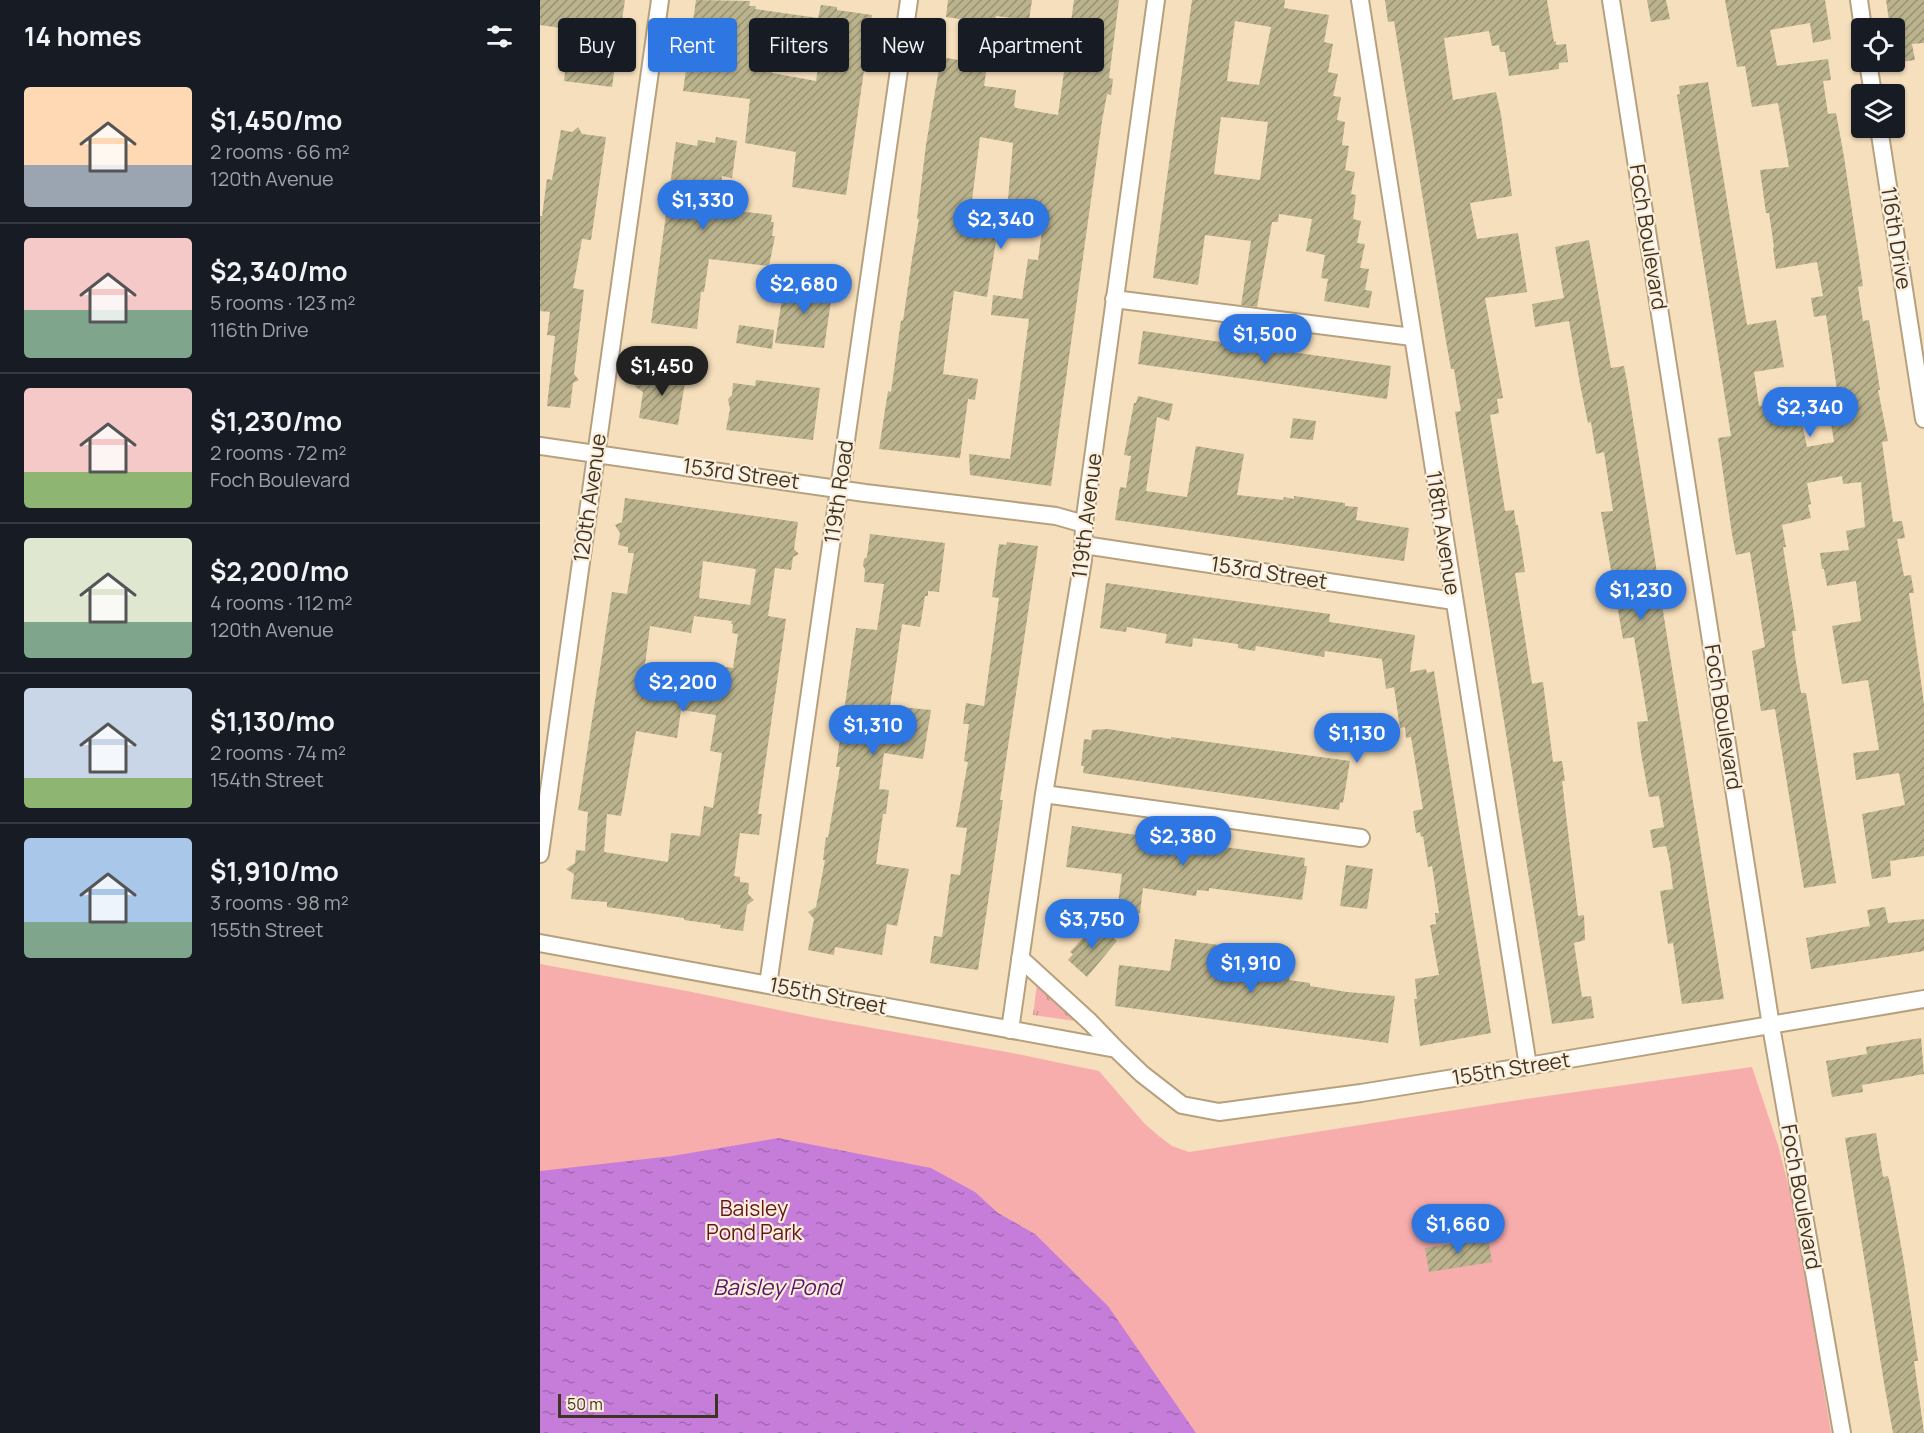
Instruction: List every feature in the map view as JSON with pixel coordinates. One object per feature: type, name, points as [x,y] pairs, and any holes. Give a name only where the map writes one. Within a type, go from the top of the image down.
[{"type":"street","name":"120th Avenue","points":[[540,854],[660,0]]},
{"type":"street","name":"119th Road","points":[[768,985],[909,0]]},
{"type":"street","name":"119th Avenue","points":[[1010,1030],[1044,794],[1084,545],[1084,524],[1156,0]]},
{"type":"street","name":"118th Avenue","points":[[1360,0],[1528,1066]]},
{"type":"street","name":"Foch Boulevard","points":[[1611,0],[1771,1026],[1842,1433]]},
{"type":"street","points":[[1859,0],[1862,18]]},
{"type":"street","name":"116th Drive","points":[[1881,138],[1924,419]]},
{"type":"street","points":[[1114,299],[1412,337]]},
{"type":"street","name":"153rd Street","points":[[540,446],[1056,516],[1084,524]]},
{"type":"street","name":"153rd Street","points":[[1084,545],[1454,601]]},
{"type":"street","points":[[1044,794],[1361,838]]},
{"type":"street","name":"155th Street","points":[[540,943],[1116,1049]]},
{"type":"street","name":"155th Street","points":[[1020,958],[1090,1022],[1142,1074],[1182,1105],[1219,1112],[1528,1066],[1924,999]]},
{"type":"green space","name":"Baisley Pond Park","points":[[540,964],[1099,1071],[1144,1123],[1172,1146],[1189,1152],[1512,1101],[1752,1067],[1778,1145],[1794,1207],[1831,1433],[540,1433]]},
{"type":"green space","points":[[1037,984],[1082,1022],[1033,1015]]},
{"type":"water","name":"Baisley Pond","points":[[778,1138],[931,1168],[975,1192],[998,1213],[1035,1234],[1108,1306],[1196,1433],[540,1433],[540,1171],[672,1156]]},
{"type":"building","points":[[540,0],[625,0],[622,18],[558,18],[558,28],[540,25]]},
{"type":"building","points":[[696,0],[750,1],[749,6],[756,6],[755,9],[818,18],[821,5],[837,7],[837,10],[872,15],[872,18],[861,18],[861,72],[864,72],[846,195],[792,187],[796,152],[745,143],[750,99],[683,91],[686,72],[737,72],[737,18],[693,18]]},
{"type":"building","points":[[948,0],[1032,0],[1029,18],[946,17]]},
{"type":"building","points":[[1074,0],[1119,0],[1109,78],[1113,79],[1111,95],[1107,94],[1102,121],[1051,486],[970,475],[969,454],[1010,459],[1029,319],[991,315],[993,295],[1022,299],[1028,259],[1038,260],[1044,216],[1007,211],[1013,143],[980,137],[972,200],[1002,204],[987,297],[954,291],[943,374],[978,379],[975,400],[968,399],[960,458],[879,449],[888,391],[891,392],[901,320],[903,321],[919,219],[917,219],[926,145],[938,72],[946,72],[946,58],[958,60],[958,72],[986,72],[984,86],[1016,90],[1014,106],[1016,108],[1058,115],[1064,72],[1104,72],[1104,18],[1071,18]]},
{"type":"building","points":[[1192,0],[1285,0],[1284,8],[1329,15],[1324,42],[1333,44],[1328,72],[1338,74],[1333,96],[1341,97],[1337,120],[1345,122],[1342,145],[1349,146],[1345,170],[1355,172],[1351,194],[1356,195],[1353,219],[1361,221],[1357,243],[1365,244],[1360,268],[1369,269],[1365,290],[1372,291],[1369,308],[1324,301],[1328,279],[1321,278],[1325,255],[1306,251],[1312,219],[1279,214],[1278,222],[1272,222],[1257,307],[1241,305],[1251,241],[1205,235],[1198,285],[1153,278]],"holes":[[[1235,21],[1271,27],[1259,85],[1227,81]],[[1221,117],[1268,122],[1260,180],[1214,174]]]},
{"type":"building","points":[[1385,0],[1547,0],[1554,42],[1556,41],[1556,45],[1566,44],[1568,62],[1559,63],[1559,69],[1509,76],[1505,52],[1500,52],[1499,45],[1492,46],[1489,31],[1444,38],[1453,100],[1496,92],[1501,115],[1512,196],[1470,203],[1477,239],[1518,233],[1527,292],[1485,298],[1503,398],[1497,399],[1499,413],[1490,415],[1505,511],[1514,510],[1516,525],[1518,525],[1525,572],[1515,573],[1532,684],[1543,682],[1553,762],[1562,761],[1565,781],[1562,781],[1578,916],[1584,915],[1585,940],[1574,943],[1582,997],[1591,996],[1594,1018],[1552,1024],[1455,412],[1461,411],[1454,369],[1451,369],[1446,341],[1394,21],[1388,22]]},
{"type":"building","points":[[1647,0],[1666,0],[1670,19],[1651,22]]},
{"type":"building","points":[[1725,0],[1825,0],[1831,39],[1813,43],[1810,23],[1770,30],[1777,66],[1828,59],[1831,80],[1823,81],[1828,114],[1836,113],[1844,157],[1863,286],[1858,287],[1863,321],[1869,320],[1880,390],[1878,390],[1888,441],[1882,442],[1893,522],[1902,521],[1905,538],[1897,539],[1904,576],[1911,575],[1914,593],[1909,593],[1924,704],[1924,856],[1890,861],[1891,876],[1872,879],[1862,814],[1905,805],[1899,773],[1856,780],[1853,753],[1879,750],[1868,680],[1842,684],[1832,626],[1861,621],[1856,581],[1827,586],[1820,553],[1849,550],[1846,531],[1865,527],[1861,482],[1843,484],[1842,476],[1807,483],[1811,518],[1782,525],[1786,547],[1783,547],[1796,631],[1792,631],[1795,656],[1801,693],[1806,693],[1836,883],[1804,888],[1775,709],[1761,711],[1752,651],[1765,647],[1750,552],[1736,555],[1732,534],[1718,438],[1731,436],[1677,95],[1680,94],[1679,86],[1708,82],[1747,325],[1776,320],[1784,367],[1754,372],[1759,406],[1794,401],[1794,404],[1798,404],[1807,447],[1834,442],[1827,399],[1838,397],[1826,315],[1814,317],[1811,298],[1823,296],[1817,262],[1776,269],[1769,213],[1766,213],[1760,170],[1789,167],[1778,103],[1752,107],[1745,66],[1737,67]]},
{"type":"building","points":[[1886,0],[1924,0],[1924,43],[1912,44],[1915,60],[1905,61],[1905,18],[1889,18]]},
{"type":"building","points":[[565,72],[614,72],[612,87],[564,81]]},
{"type":"building","points":[[578,127],[582,134],[606,137],[591,240],[582,239],[573,288],[584,290],[574,374],[579,380],[573,383],[570,408],[547,406],[555,336],[547,335],[550,312],[540,311],[540,216],[542,216],[547,179],[552,180],[561,130],[572,132]]},
{"type":"building","points":[[716,137],[737,141],[732,178],[722,176],[718,209],[772,215],[771,222],[774,222],[772,236],[775,236],[769,266],[709,259],[704,292],[701,292],[697,329],[651,323],[676,142],[697,146],[698,140],[715,143]]},
{"type":"building","points":[[1589,240],[1611,368],[1624,366],[1627,382],[1724,999],[1682,1004],[1673,943],[1668,944],[1660,891],[1673,889],[1670,863],[1666,846],[1653,848],[1650,830],[1664,827],[1659,796],[1649,797],[1637,722],[1648,721],[1634,637],[1623,639],[1601,512],[1613,511],[1604,452],[1596,454],[1569,321],[1535,327],[1532,304],[1564,298],[1555,247]]},
{"type":"building","points":[[805,279],[810,284],[833,288],[824,348],[775,343],[785,281],[799,283]]},
{"type":"building","points":[[739,325],[774,330],[772,349],[736,343]]},
{"type":"building","points":[[1143,331],[1391,366],[1387,399],[1138,364]]},
{"type":"building","points":[[646,370],[686,376],[678,425],[639,418],[643,392],[634,386],[644,382]]},
{"type":"building","points":[[756,380],[820,388],[813,440],[726,430],[730,409],[728,399],[732,395],[733,383],[755,386]]},
{"type":"building","points":[[1138,396],[1173,404],[1169,421],[1157,417],[1146,491],[1187,497],[1196,446],[1244,454],[1237,495],[1283,500],[1284,497],[1294,499],[1294,496],[1358,507],[1356,520],[1409,528],[1404,561],[1115,520],[1120,487],[1126,488],[1131,456],[1124,455],[1134,403]]},
{"type":"building","points":[[1293,418],[1316,421],[1313,440],[1290,438]]},
{"type":"building","points":[[625,498],[798,522],[794,549],[799,554],[793,557],[791,570],[775,568],[768,616],[786,619],[758,814],[762,814],[759,835],[740,833],[734,876],[740,877],[740,882],[749,883],[748,894],[754,900],[747,905],[743,931],[720,928],[721,925],[684,920],[684,918],[607,907],[607,902],[571,899],[574,874],[566,869],[575,863],[576,850],[585,851],[588,812],[578,810],[612,592],[627,594],[634,553],[628,553],[628,547],[618,545],[620,533],[615,525],[622,522]],"holes":[[[703,561],[756,569],[750,605],[699,598]],[[694,616],[732,621],[732,633],[738,634],[733,668],[694,663],[692,678],[644,673],[650,626],[691,633]],[[681,710],[716,715],[710,751],[722,753],[713,808],[704,806],[700,836],[671,833],[668,862],[604,852],[607,814],[621,816],[636,731],[677,738]]]},
{"type":"building","points":[[870,534],[945,543],[939,592],[928,591],[928,596],[925,596],[920,627],[902,624],[890,706],[931,710],[923,759],[884,753],[879,789],[889,790],[876,864],[909,869],[897,926],[887,924],[882,955],[835,947],[834,955],[808,950],[814,919],[808,912],[816,907],[825,860],[823,860],[826,837],[828,838],[840,767],[836,767],[856,628],[877,630],[884,584],[864,582],[865,569],[863,566],[864,559],[867,557]]},
{"type":"building","points":[[1007,542],[1038,546],[1000,800],[1003,800],[978,970],[930,963],[934,936],[942,937],[951,874],[960,875],[967,828],[956,827],[968,762],[964,761],[969,724],[963,724],[966,703],[984,706],[999,598],[992,597],[999,544],[1006,545]]},
{"type":"building","points":[[1106,583],[1330,614],[1329,622],[1415,635],[1410,672],[1426,669],[1427,673],[1434,671],[1491,1033],[1420,1046],[1414,999],[1417,999],[1415,979],[1439,975],[1430,925],[1436,924],[1435,913],[1439,913],[1432,866],[1428,867],[1423,836],[1421,837],[1420,832],[1416,833],[1413,811],[1423,809],[1411,737],[1406,738],[1405,727],[1400,728],[1394,687],[1386,689],[1382,659],[1325,651],[1324,657],[1256,646],[1255,651],[1238,648],[1238,644],[1193,638],[1192,647],[1165,643],[1167,634],[1127,627],[1126,632],[1100,628]]},
{"type":"building","points":[[1108,729],[1350,761],[1343,803],[1340,802],[1339,810],[1083,773],[1084,766],[1081,766],[1084,739],[1091,740],[1092,730]]},
{"type":"building","points":[[1072,826],[1305,858],[1304,866],[1307,866],[1302,900],[1209,888],[1209,891],[1197,890],[1196,896],[1143,888],[1140,913],[1117,910],[1122,874],[1066,867]]},
{"type":"building","points":[[1346,865],[1373,869],[1367,909],[1340,906]]},
{"type":"building","points":[[1885,907],[1888,923],[1924,919],[1924,951],[1811,969],[1806,938],[1870,926],[1867,910]]},
{"type":"building","points":[[1093,927],[1098,931],[1101,927],[1117,941],[1087,977],[1068,960],[1073,954],[1070,952]]},
{"type":"building","points":[[1175,939],[1292,955],[1289,980],[1347,992],[1395,996],[1388,1043],[1115,1006],[1119,965],[1170,971]]},
{"type":"building","points":[[1921,1038],[1924,1074],[1862,1085],[1863,1092],[1832,1097],[1826,1061],[1867,1054],[1866,1047]]},
{"type":"building","points":[[1876,1133],[1883,1177],[1888,1176],[1890,1184],[1904,1263],[1918,1361],[1914,1361],[1924,1433],[1893,1433],[1884,1383],[1845,1138]]},
{"type":"building","points":[[1488,1238],[1492,1262],[1429,1272],[1425,1248]]}]
